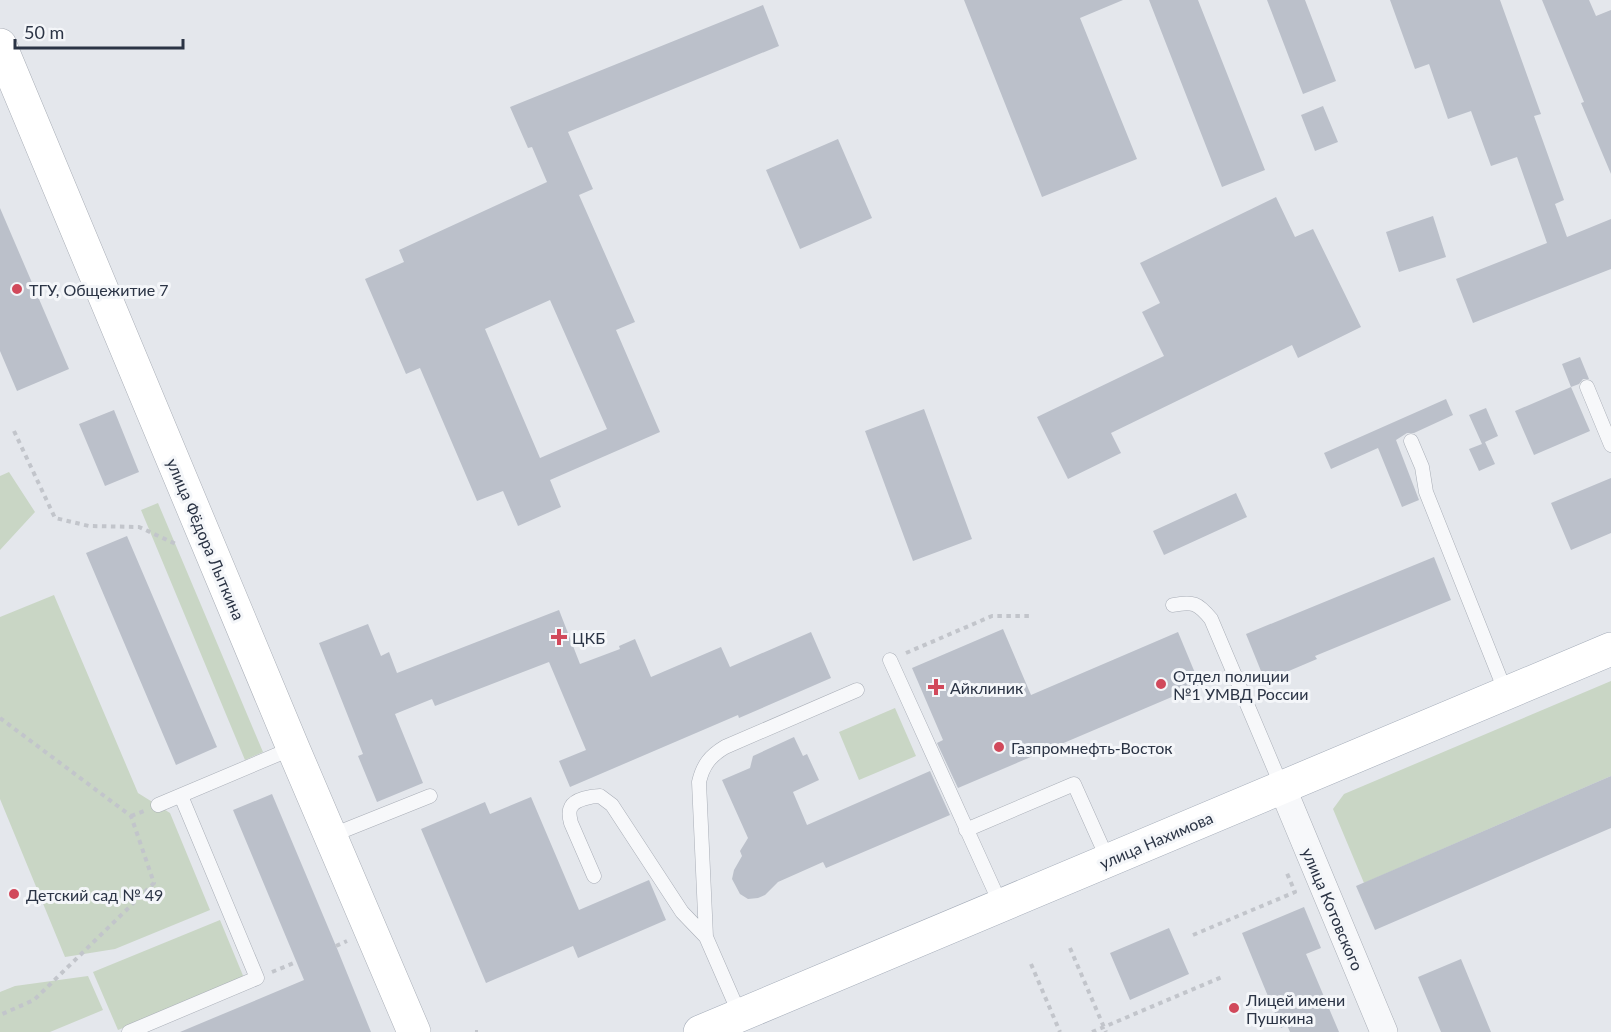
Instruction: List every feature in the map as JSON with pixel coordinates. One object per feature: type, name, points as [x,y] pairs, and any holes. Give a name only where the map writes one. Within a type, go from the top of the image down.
[{"type":"street","name":"улица Фёдора Лыткина","points":[[1,48],[330,837],[414,1032]]},
{"type":"street","name":"улица Нахимова","points":[[721,1026],[1001,905],[1611,649]]},
{"type":"street","name":"улица Котовского","points":[[1282,787],[1384,1032]]},
{"type":"lane","points":[[1587,387],[1611,446]]},
{"type":"lane","points":[[1411,441],[1422,467],[1426,492],[1506,693]]},
{"type":"lane","points":[[1173,605],[1188,602],[1201,606],[1211,619],[1282,787]]},
{"type":"lane","points":[[890,660],[1001,905]]},
{"type":"lane","points":[[721,1026],[706,937],[699,782],[702,769],[712,755],[725,747],[857,690]]},
{"type":"lane","points":[[158,806],[293,747]]},
{"type":"lane","points":[[966,830],[1074,784],[1108,860]]},
{"type":"lane","points":[[129,1032],[257,978],[182,796]]},
{"type":"lane","points":[[330,837],[430,796]]},
{"type":"lane","points":[[594,876],[571,823],[570,815],[571,807],[576,803],[593,796],[600,796],[612,805],[682,912],[706,937]]},
{"type":"path","points":[[14,431],[55,518],[89,526],[139,526],[184,547]]},
{"type":"path","points":[[890,660],[992,616],[1029,616]]},
{"type":"path","points":[[0,718],[131,816],[154,883],[34,1000],[0,1015]]},
{"type":"path","points":[[1193,935],[1295,892],[1286,871]]},
{"type":"path","points":[[1070,948],[1105,1029]]},
{"type":"path","points":[[257,978],[296,962]]},
{"type":"path","points":[[1031,964],[1060,1032]]},
{"type":"path","points":[[1092,1032],[1105,1029],[1222,977]]},
{"type":"green space","points":[[9,472],[35,512],[0,550],[0,476]]},
{"type":"green space","points":[[158,503],[263,752],[245,760],[141,510]]},
{"type":"green space","points":[[54,595],[138,793],[170,813],[210,910],[115,949],[65,957],[0,799],[0,617]]},
{"type":"green space","points":[[1611,681],[1611,776],[1364,883],[1333,809],[1344,794]]},
{"type":"green space","points":[[895,708],[916,756],[859,780],[839,732]]},
{"type":"green space","points":[[220,920],[244,978],[118,1030],[93,972]]},
{"type":"green space","points":[[88,976],[103,1010],[50,1032],[0,1032],[0,992],[15,986]]},
{"type":"building","points":[[964,0],[1123,0],[1080,18],[1137,159],[1042,197]]},
{"type":"building","points":[[1149,0],[1198,0],[1265,170],[1222,187]]},
{"type":"building","points":[[1267,0],[1305,0],[1336,81],[1303,94]]},
{"type":"building","points":[[1390,0],[1500,0],[1541,114],[1534,116],[1564,200],[1555,204],[1567,237],[1611,219],[1611,269],[1473,323],[1456,279],[1547,243],[1517,157],[1491,166],[1471,111],[1448,119],[1429,64],[1415,69]]},
{"type":"building","points":[[1542,0],[1589,0],[1596,16],[1611,10],[1611,174],[1581,103],[1584,102]]},
{"type":"building","points":[[763,5],[779,46],[568,132],[593,189],[579,195],[635,322],[616,330],[660,432],[550,480],[561,507],[518,526],[503,491],[477,501],[420,368],[406,374],[365,279],[404,262],[399,250],[547,182],[532,147],[528,148],[510,107]],"holes":[[[550,300],[607,429],[540,458],[485,329]]]},
{"type":"building","points":[[1323,106],[1338,142],[1315,151],[1301,115]]},
{"type":"building","points":[[838,139],[872,218],[800,249],[766,170]]},
{"type":"building","points":[[1276,197],[1295,237],[1313,229],[1361,327],[1298,358],[1292,345],[1111,433],[1121,453],[1068,479],[1037,417],[1164,356],[1142,312],[1160,303],[1140,263]]},
{"type":"building","name":"ТГУ, Общежитие 7","points":[[0,208],[69,369],[17,391],[0,351]]},
{"type":"building","points":[[1433,216],[1446,257],[1399,272],[1386,232]]},
{"type":"building","points":[[1580,357],[1589,379],[1583,379],[1579,384],[1571,387],[1562,364]]},
{"type":"building","points":[[1571,387],[1590,431],[1534,455],[1515,411]]},
{"type":"building","points":[[1446,399],[1453,415],[1414,433],[1407,433],[1396,440],[1419,500],[1402,507],[1378,448],[1331,469],[1324,453]]},
{"type":"building","points":[[1486,408],[1498,436],[1485,442],[1495,464],[1479,471],[1469,449],[1482,444],[1469,415]]},
{"type":"building","points":[[924,409],[972,539],[913,561],[865,431]]},
{"type":"building","points":[[114,410],[139,472],[105,486],[79,424]]},
{"type":"building","points":[[1611,478],[1611,533],[1571,550],[1551,503]]},
{"type":"building","points":[[1236,493],[1247,517],[1164,555],[1153,531]]},
{"type":"building","points":[[127,536],[217,747],[176,765],[86,553]]},
{"type":"building","points":[[1434,557],[1451,600],[1315,656],[1317,659],[1265,681],[1246,634]]},
{"type":"building","points":[[559,610],[580,664],[620,649],[619,646],[635,639],[651,677],[721,647],[730,667],[811,632],[831,678],[570,787],[559,761],[586,750],[549,662],[435,706],[432,699],[395,714],[423,783],[377,802],[358,756],[363,754],[319,643],[368,624],[381,656],[389,652],[397,673]]},
{"type":"building","points":[[1003,629],[1031,695],[1178,632],[1200,685],[958,788],[937,743],[943,740],[912,668]]},
{"type":"building","points":[[794,737],[803,756],[807,754],[819,780],[793,792],[807,825],[930,771],[950,815],[826,868],[823,862],[778,882],[765,895],[748,899],[740,894],[732,879],[742,856],[740,851],[748,838],[722,780],[750,768],[753,756]]},
{"type":"building","points":[[1611,776],[1611,828],[1375,930],[1356,886]]},
{"type":"building","points":[[272,794],[371,1032],[180,1032],[304,980],[233,810]]},
{"type":"building","points":[[531,797],[579,910],[649,880],[666,920],[578,958],[573,946],[486,983],[421,829],[485,802],[490,814]]},
{"type":"building","points":[[1304,907],[1321,948],[1306,954],[1339,1032],[1290,1032],[1287,1025],[1281,1028],[1242,933]]},
{"type":"building","points":[[1169,928],[1189,974],[1130,1000],[1110,953]]},
{"type":"building","points":[[1461,959],[1491,1032],[1441,1032],[1418,977]]},
{"type":"place","name":"ТГУ, Общежитие 7","points":[[17,289]]},
{"type":"place","name":"ЦКБ","points":[[559,637]]},
{"type":"place","name":"Отдел полиции №1 УМВД России","points":[[1161,684]]},
{"type":"place","name":"Айклиник","points":[[936,687]]},
{"type":"place","name":"Газпромнефть-Восток","points":[[999,747]]},
{"type":"place","name":"Детский сад № 49","points":[[14,894]]},
{"type":"place","name":"Лицей имени Пушкина","points":[[1234,1008]]}]
